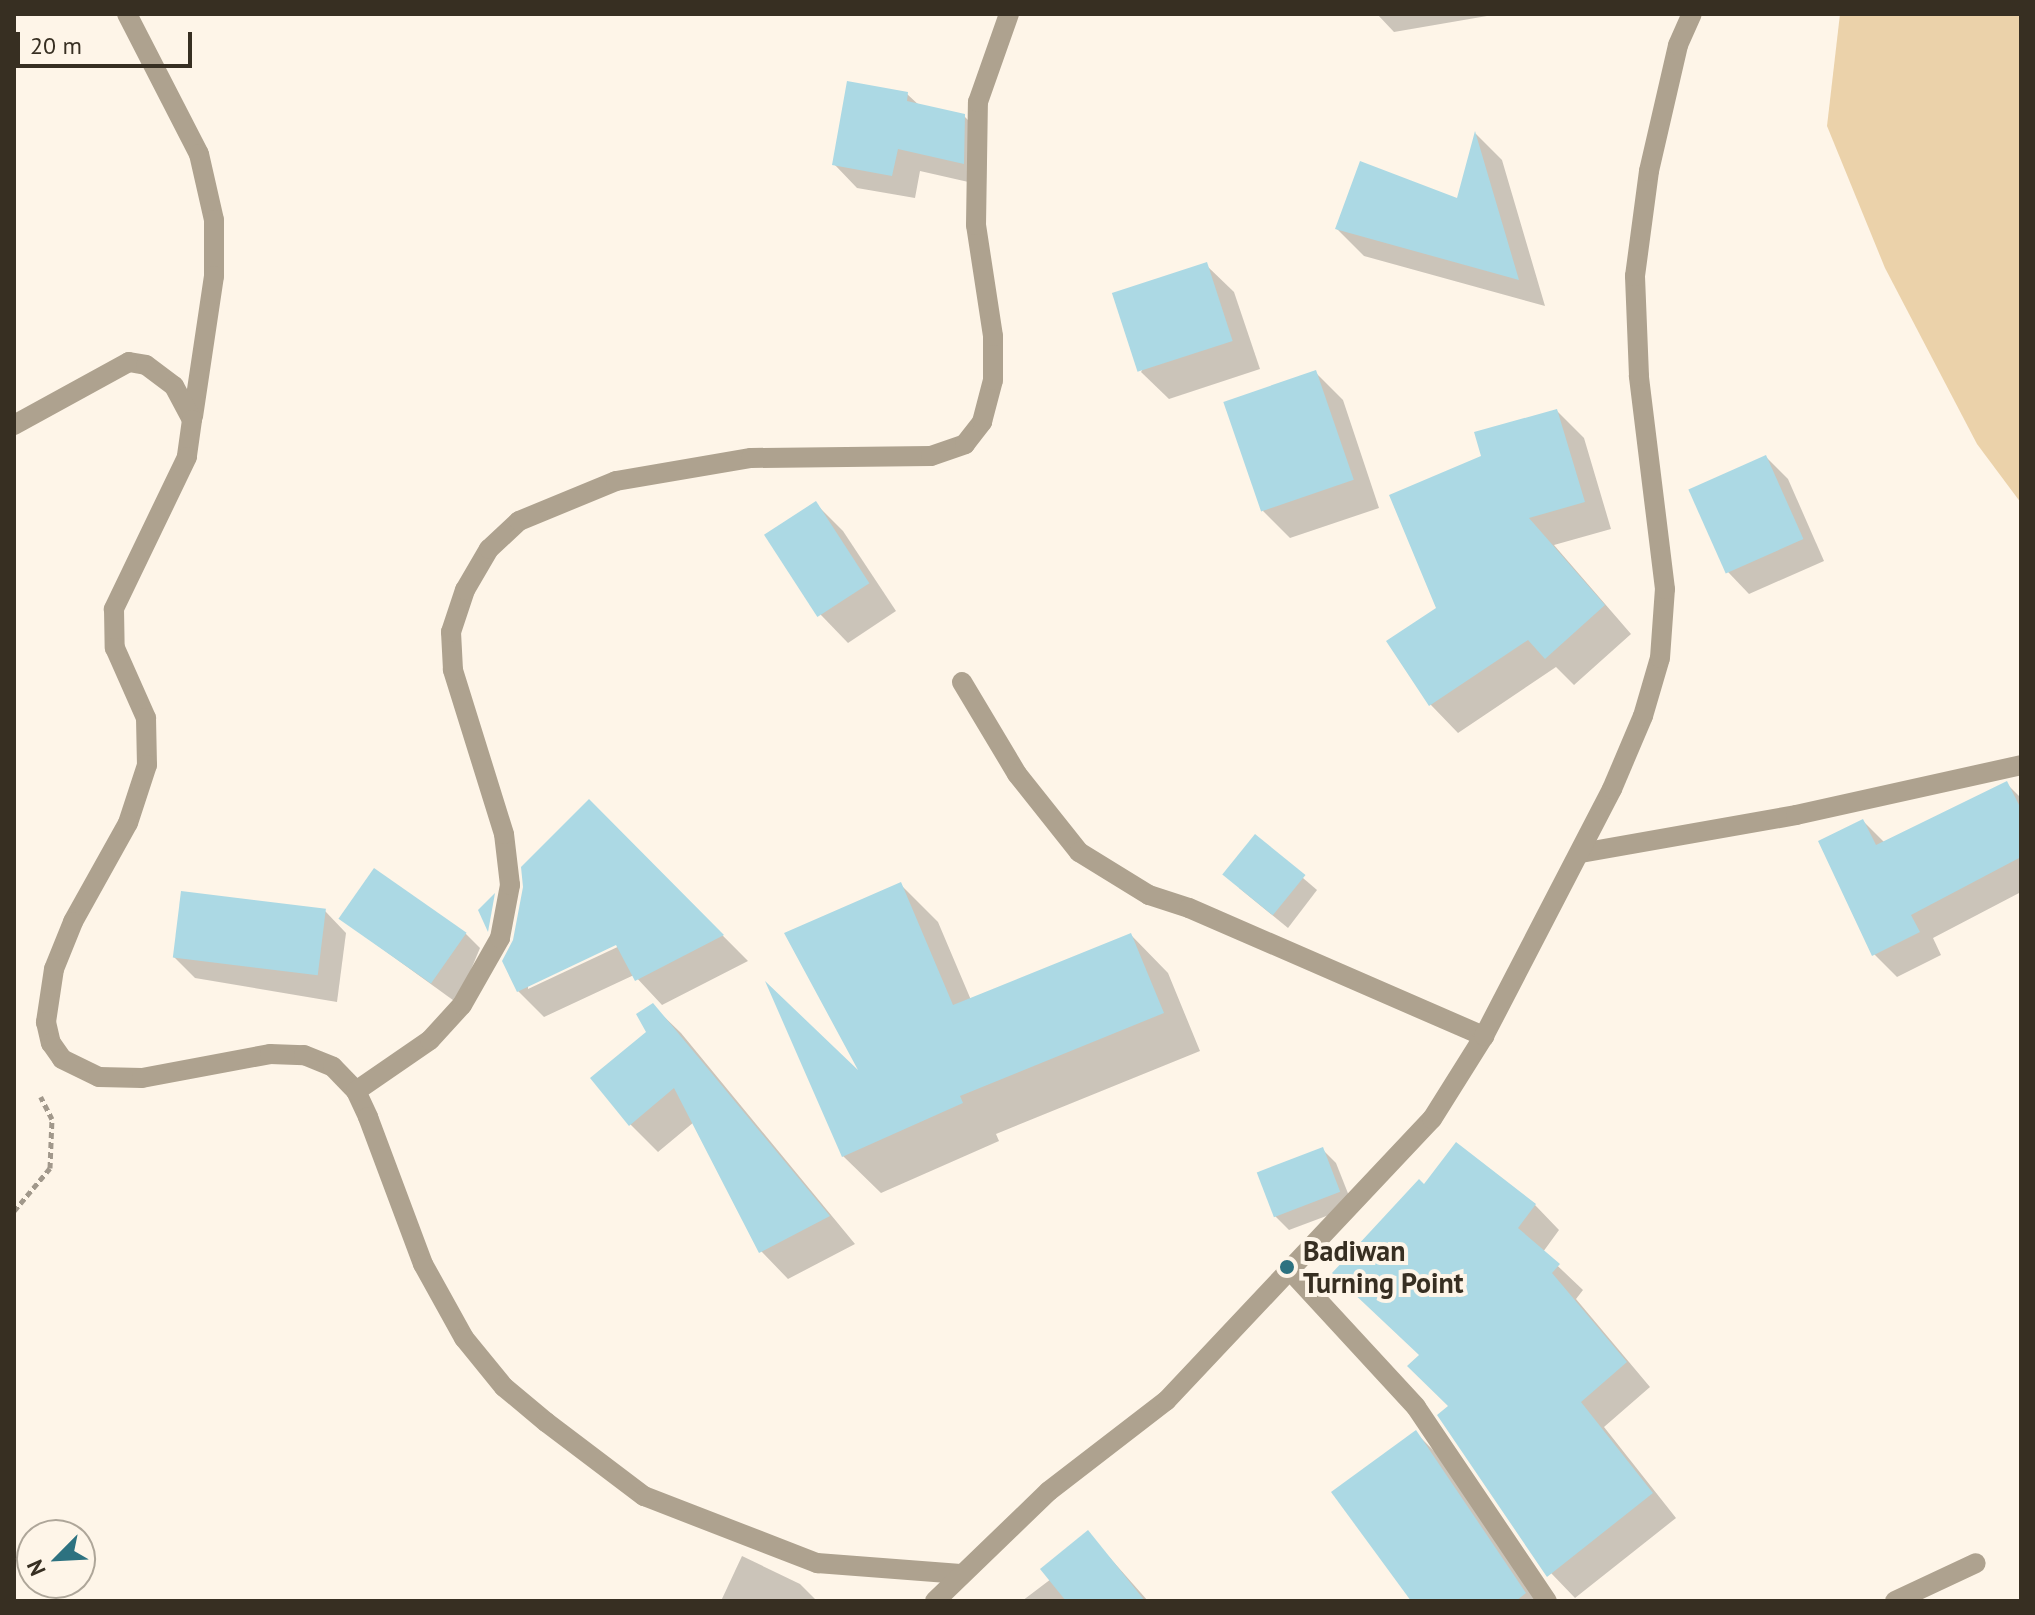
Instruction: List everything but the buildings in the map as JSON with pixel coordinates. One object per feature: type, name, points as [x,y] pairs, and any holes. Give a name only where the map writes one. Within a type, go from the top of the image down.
[{"type":"street","points":[[127,14],[199,154],[214,220],[214,276],[187,457],[114,609],[115,648],[146,718],[147,765],[128,823],[73,922],[54,969],[46,1022],[51,1043],[74,1069],[99,1077],[142,1078],[270,1054],[304,1055],[333,1067],[356,1091],[423,1264],[464,1338],[504,1387],[577,1447],[644,1496],[817,1563],[961,1574]]},
{"type":"street","points":[[356,1091],[430,1040],[462,1005],[500,938],[510,885],[504,834],[453,670],[451,632],[465,590],[489,549],[519,521],[616,481],[751,458],[931,456],[965,444],[982,422],[993,380],[993,336],[976,225],[978,102],[981,82],[1009,14]]},
{"type":"street","points":[[935,1601],[1049,1491],[1166,1401],[1287,1267],[1432,1119],[1484,1036],[1581,853],[1643,716],[1660,658],[1665,589],[1639,376],[1635,276],[1649,171],[1678,45],[1692,14]]},
{"type":"street","points":[[14,425],[129,362],[146,365],[174,386],[192,420]]},
{"type":"street","points":[[962,682],[1017,774],[1079,852],[1149,895],[1189,908],[1484,1036]]},
{"type":"street","points":[[1581,853],[1796,815],[2021,765]]},
{"type":"street","points":[[1287,1267],[1416,1407],[1547,1601]]},
{"type":"street","points":[[1895,1601],[1976,1563]]},
{"type":"path","points":[[14,1211],[50,1168],[52,1119],[35,1083]]},
{"type":"shaded area","points":[[1840,14],[2021,14],[2021,503],[1977,444],[1885,268],[1827,126]]},
{"type":"place","name":"Badiwan Turning Point","points":[[1287,1267]]}]
